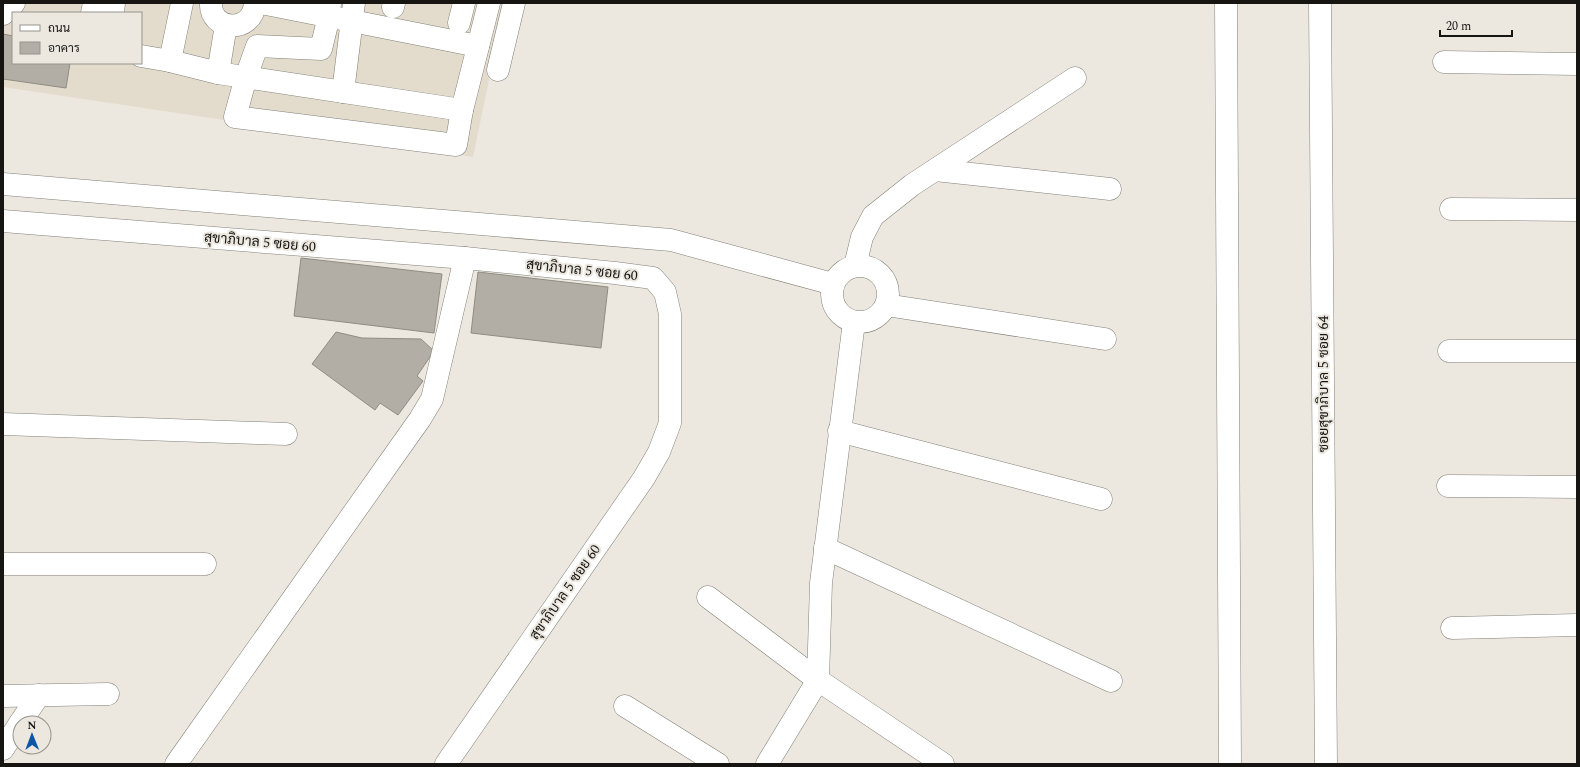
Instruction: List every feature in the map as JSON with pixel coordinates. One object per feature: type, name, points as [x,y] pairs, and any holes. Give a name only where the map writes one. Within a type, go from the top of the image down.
[{"type":"street","points":[[3,14],[14,3]]},
{"type":"street","points":[[170,61],[182,3]]},
{"type":"street","points":[[211,3],[213,14],[219,21],[226,25],[243,24],[250,18],[254,11],[255,3]]},
{"type":"street","points":[[261,3],[353,12],[478,46]]},
{"type":"street","points":[[330,10],[321,50],[257,46],[246,77],[235,117],[456,146],[462,110],[489,3]]},
{"type":"street","points":[[498,70],[514,3]]},
{"type":"street","points":[[1226,3],[1230,764]]},
{"type":"street","name":"ซอยสุขาภิบาล 5 ซอย 64","points":[[1320,3],[1326,764]]},
{"type":"street","points":[[343,92],[353,12]]},
{"type":"street","points":[[218,74],[226,25]]},
{"type":"street","points":[[142,56],[170,61],[218,74],[462,110]]},
{"type":"street","points":[[1444,62],[1577,64]]},
{"type":"street","points":[[855,266],[862,237],[873,216],[912,185],[1076,78]]},
{"type":"street","points":[[935,170],[1110,189]]},
{"type":"street","points":[[3,184],[672,240],[833,284]]},
{"type":"street","points":[[1451,209],[1577,210]]},
{"type":"street","name":"สุขาภิบาล 5 ซอย 60","points":[[3,221],[464,258],[616,273],[653,278],[665,292],[670,314],[670,423],[658,452],[644,478],[446,764]]},
{"type":"street","points":[[176,764],[420,419],[432,399],[464,258]]},
{"type":"street","points":[[855,266],[865,266],[875,270],[882,276],[887,285],[888,295],[886,305],[881,313],[873,320],[854,322],[841,315],[832,303],[831,294],[833,284],[842,272],[855,266]]},
{"type":"street","points":[[886,305],[1105,339]]},
{"type":"street","points":[[767,764],[818,680],[821,582],[854,322]]},
{"type":"street","points":[[1450,351],[1577,351]]},
{"type":"street","points":[[3,424],[286,434]]},
{"type":"street","points":[[839,431],[1101,499]]},
{"type":"street","points":[[1448,486],[1577,487]]},
{"type":"street","points":[[825,548],[1111,681]]},
{"type":"street","points":[[3,564],[205,564]]},
{"type":"street","points":[[708,597],[818,680],[943,764]]},
{"type":"street","points":[[1452,628],[1577,625]]},
{"type":"street","points":[[3,696],[108,694]]},
{"type":"street","points":[[25,715],[39,695]]},
{"type":"street","points":[[625,706],[718,764]]},
{"type":"street","points":[[3,749],[12,735]]},
{"type":"shaded area","points":[[3,3],[505,3],[473,157],[3,87]]},
{"type":"building","points":[[3,34],[12,36],[12,64],[70,64],[66,88],[3,79]]},
{"type":"building","points":[[301,258],[442,274],[434,333],[294,316]]},
{"type":"building","points":[[478,272],[608,287],[601,348],[471,333]]},
{"type":"building","points":[[336,332],[362,338],[421,339],[434,351],[417,376],[423,381],[398,415],[380,403],[375,410],[312,364]]}]
